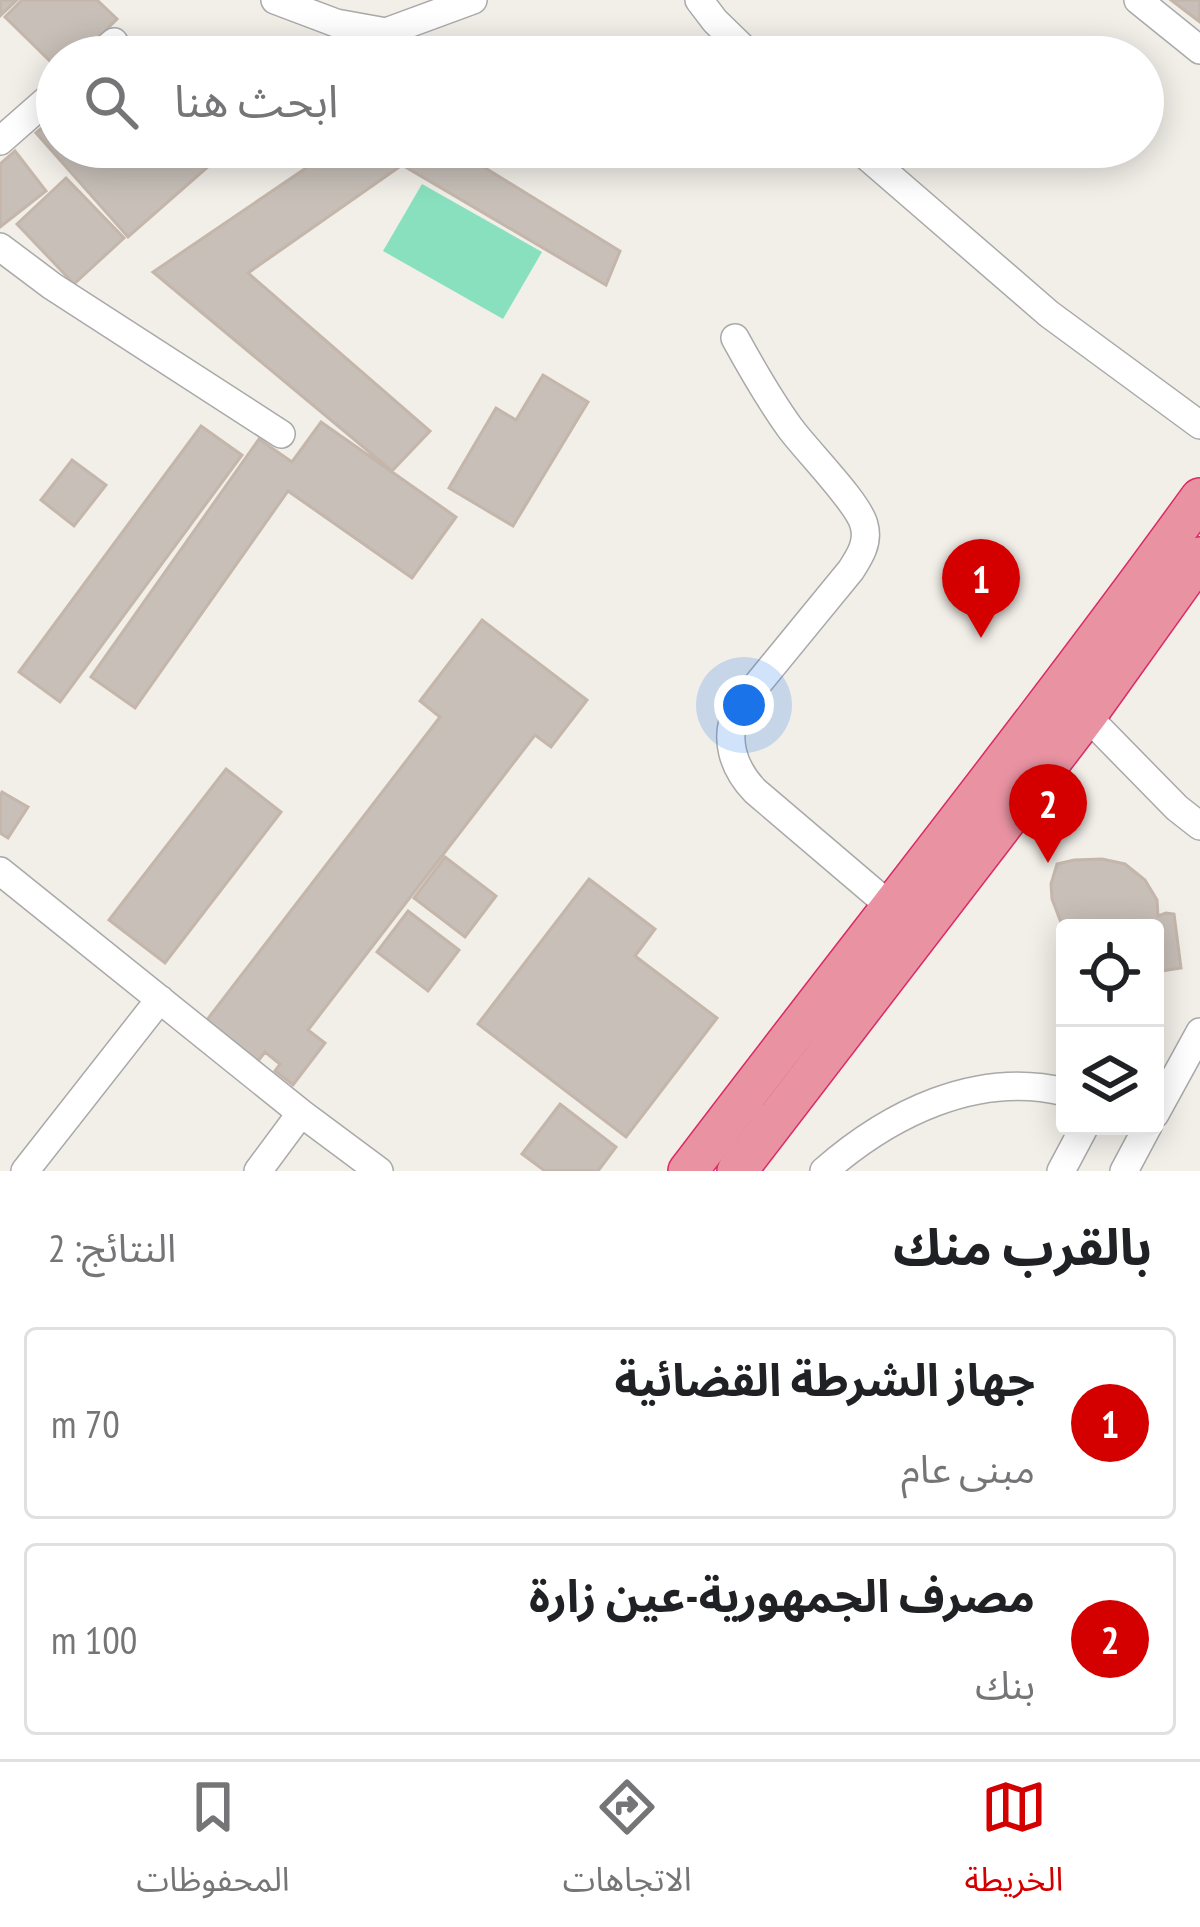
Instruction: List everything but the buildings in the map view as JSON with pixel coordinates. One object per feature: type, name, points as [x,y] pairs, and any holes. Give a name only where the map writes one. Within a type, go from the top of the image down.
[{"type":"highway","points":[[737,1171],[1073,702],[1200,498]]},
{"type":"highway","points":[[688,1171],[890,906],[1200,557]]},
{"type":"street","points":[[275,0],[336,23],[386,32],[473,0]]},
{"type":"street","points":[[699,0],[730,36]]},
{"type":"street","points":[[1138,0],[1200,50]]},
{"type":"street","points":[[0,141],[36,109]]},
{"type":"street","points":[[880,168],[1048,314],[1200,425]]},
{"type":"street","points":[[0,247],[52,286],[281,434]]},
{"type":"street","points":[[735,338],[768,397],[858,511],[866,534],[851,570],[739,708],[732,720],[732,751],[754,791],[890,906]]},
{"type":"street","points":[[1073,702],[1200,826]]},
{"type":"street","points":[[4,883],[379,1171]]},
{"type":"street","points":[[25,1171],[160,999]]},
{"type":"street","points":[[1164,1098],[1200,1032]]},
{"type":"street","points":[[824,1171],[891,1122],[963,1092],[1003,1086],[1056,1090]]},
{"type":"street","points":[[258,1171],[302,1113]]},
{"type":"street","points":[[1061,1171],[1079,1135]]},
{"type":"street","points":[[1124,1171],[1143,1135]]},
{"type":"green space","points":[[422,184],[542,252],[503,319],[383,251]]},
{"type":"place","name":"جهاز الشرطة القضائية","points":[[981,638]]},
{"type":"place","name":"مصرف الجمهورية-عين زارة","points":[[1048,863]]}]
